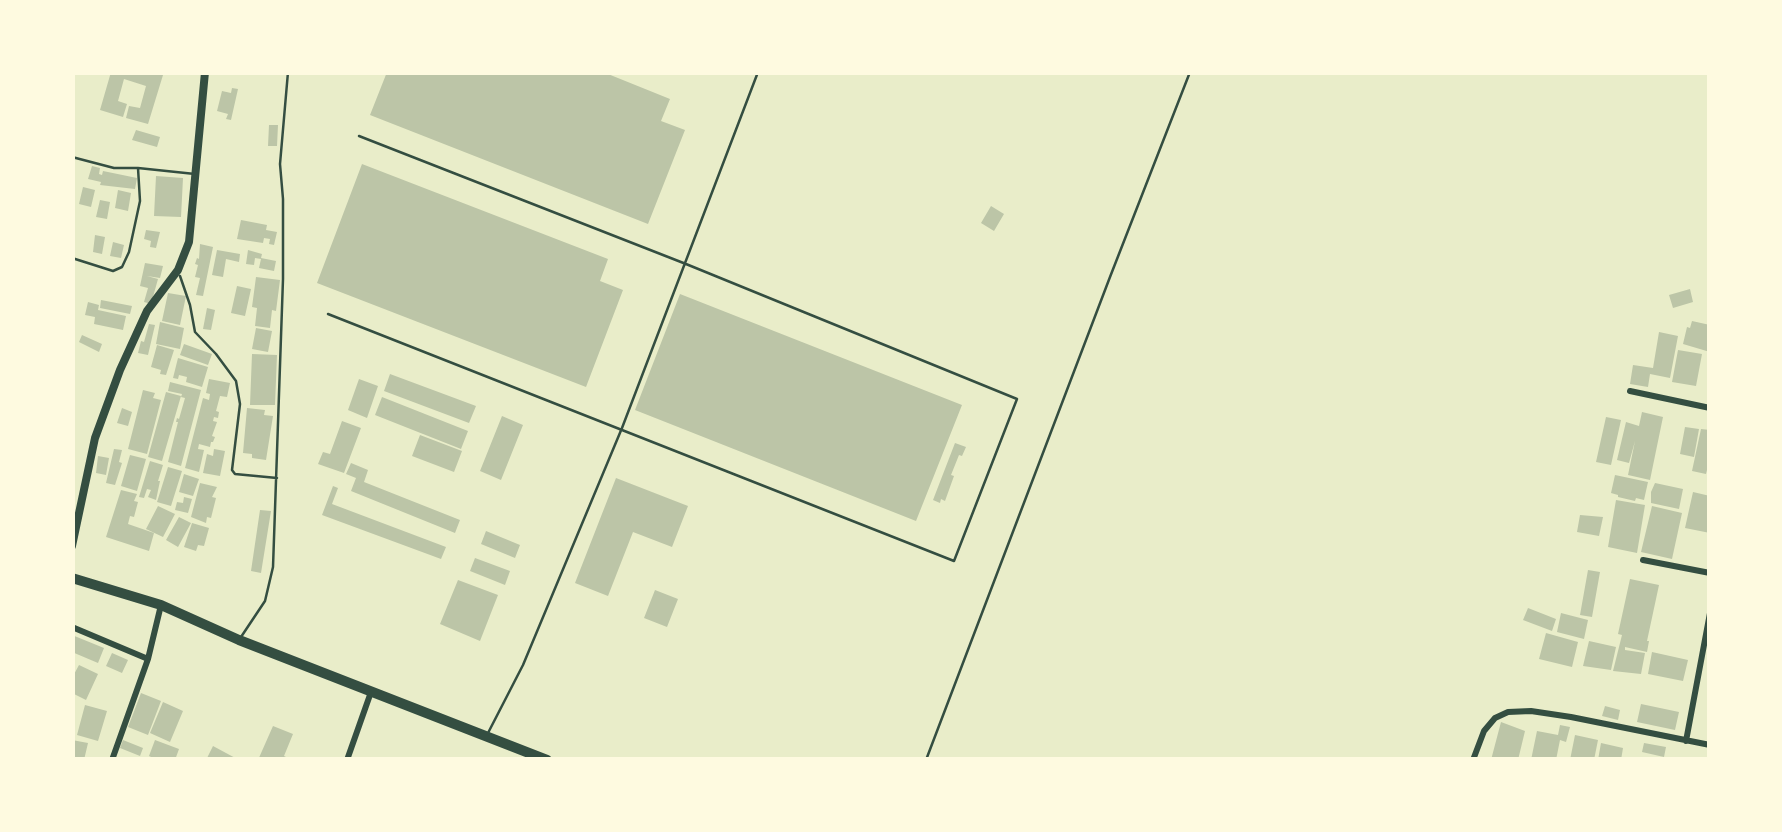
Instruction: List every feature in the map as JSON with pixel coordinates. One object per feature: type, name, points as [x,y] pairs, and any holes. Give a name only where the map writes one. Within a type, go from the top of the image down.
[{"type":"highway","points":[[72,578],[161,604],[240,640],[548,760]]},
{"type":"street","points":[[72,546],[96,438],[120,370],[146,310],[178,270],[188,242],[206,72]]},
{"type":"street","points":[[1630,391],[1710,408]]},
{"type":"street","points":[[1643,560],[1710,573]]},
{"type":"street","points":[[112,760],[148,659],[161,604]]},
{"type":"street","points":[[1686,740],[1710,614]]},
{"type":"street","points":[[72,627],[148,659]]},
{"type":"street","points":[[347,760],[371,692]]},
{"type":"street","points":[[1473,760],[1484,731],[1495,718],[1508,712],[1571,717],[1710,746]]},
{"type":"street","points":[[506,760],[510,746]]},
{"type":"lane","points":[[240,640],[265,602],[273,567],[283,279],[280,164],[288,72]]},
{"type":"lane","points":[[486,736],[522,666],[622,428],[758,72]]},
{"type":"lane","points":[[926,760],[1190,72]]},
{"type":"lane","points":[[328,314],[954,561],[1017,398],[359,136]]},
{"type":"lane","points":[[72,157],[114,168],[196,174]]},
{"type":"lane","points":[[72,258],[113,271],[122,268],[130,252],[140,200],[138,168]]},
{"type":"lane","points":[[178,270],[195,332],[236,381],[240,404],[232,470],[235,474],[278,478]]},
{"type":"building","points":[[111,72],[163,75],[148,124],[126,118],[129,106],[140,108],[146,86],[124,79],[118,101],[127,104],[123,117],[100,110]]},
{"type":"building","points":[[387,72],[603,72],[670,99],[661,121],[685,130],[648,224],[370,115]]},
{"type":"building","points":[[232,88],[238,89],[231,120],[226,119],[228,114],[217,111],[222,91],[231,93]]},
{"type":"building","points":[[269,125],[278,125],[277,146],[268,146]]},
{"type":"building","points":[[136,130],[160,137],[157,147],[132,140]]},
{"type":"building","points":[[362,164],[608,259],[600,281],[623,290],[586,387],[317,283]]},
{"type":"building","points":[[92,166],[100,168],[102,175],[103,171],[137,178],[135,189],[100,185],[101,182],[88,179]]},
{"type":"building","points":[[156,176],[183,178],[181,217],[154,216]]},
{"type":"building","points":[[83,187],[95,190],[91,207],[79,204]]},
{"type":"building","points":[[118,190],[131,193],[128,211],[115,208]]},
{"type":"building","points":[[100,200],[110,202],[107,219],[96,217]]},
{"type":"building","points":[[991,206],[1004,214],[994,231],[981,223]]},
{"type":"building","points":[[241,220],[267,225],[266,230],[277,232],[274,245],[264,238],[263,243],[237,239]]},
{"type":"building","points":[[146,230],[160,232],[156,248],[144,239]]},
{"type":"building","points":[[95,235],[105,237],[102,254],[93,252]]},
{"type":"building","points":[[113,242],[124,245],[121,258],[110,256]]},
{"type":"building","points":[[200,244],[213,247],[203,296],[196,295],[200,278],[195,277],[195,264]]},
{"type":"building","points":[[217,250],[240,254],[239,262],[226,259],[223,277],[212,275]]},
{"type":"building","points":[[248,250],[276,261],[274,271],[259,268],[261,259],[255,258],[254,265],[246,264]]},
{"type":"building","points":[[145,263],[163,266],[160,278],[147,276],[158,279],[151,304],[144,302],[148,288],[140,286]]},
{"type":"building","points":[[256,277],[280,280],[270,328],[255,326],[257,308],[252,307]]},
{"type":"building","points":[[237,286],[251,289],[245,316],[231,313]]},
{"type":"building","points":[[1690,289],[1693,302],[1673,308],[1669,295]]},
{"type":"building","points":[[168,293],[186,296],[180,325],[162,321]]},
{"type":"building","points":[[680,294],[962,405],[916,521],[635,410]]},
{"type":"building","points":[[101,300],[132,306],[130,314],[100,308]]},
{"type":"building","points":[[88,302],[99,305],[98,310],[126,316],[123,330],[94,324],[95,317],[85,315]]},
{"type":"building","points":[[207,308],[215,310],[211,330],[203,329]]},
{"type":"building","points":[[1692,321],[1710,325],[1710,352],[1683,344]]},
{"type":"building","points":[[160,322],[184,328],[180,349],[156,344]]},
{"type":"building","points":[[149,324],[155,325],[148,355],[138,353],[141,341],[144,342]]},
{"type":"building","points":[[256,328],[272,331],[268,352],[252,349]]},
{"type":"building","points":[[1659,332],[1678,336],[1670,378],[1650,374],[1648,387],[1630,384],[1633,365],[1653,368]]},
{"type":"building","points":[[82,335],[102,344],[99,352],[79,342]]},
{"type":"building","points":[[184,344],[212,354],[208,365],[180,355]]},
{"type":"building","points":[[157,345],[174,350],[166,375],[151,367]]},
{"type":"building","points":[[1678,350],[1702,354],[1696,386],[1672,382]]},
{"type":"building","points":[[252,354],[277,355],[275,405],[250,405]]},
{"type":"building","points":[[178,358],[208,367],[202,387],[186,382],[187,377],[173,378]]},
{"type":"building","points":[[390,374],[476,406],[469,423],[384,391]]},
{"type":"building","points":[[209,379],[230,383],[227,397],[220,396],[218,418],[213,421],[217,422],[213,442],[210,447],[199,444],[198,449],[204,450],[199,472],[185,468],[203,398],[209,400]]},
{"type":"building","points":[[359,379],[378,386],[367,418],[348,410]]},
{"type":"building","points":[[170,382],[201,390],[181,466],[168,462],[185,398],[168,391]]},
{"type":"building","points":[[143,390],[155,393],[153,398],[161,400],[147,454],[128,449]]},
{"type":"building","points":[[166,392],[181,396],[162,461],[148,457]]},
{"type":"building","points":[[382,397],[468,431],[461,449],[375,415]]},
{"type":"building","points":[[122,408],[132,412],[128,426],[117,423]]},
{"type":"building","points":[[247,408],[265,410],[264,415],[273,416],[266,460],[243,453]]},
{"type":"building","points":[[1642,412],[1663,417],[1650,480],[1628,475],[1635,441],[1629,463],[1617,460],[1626,422],[1639,426]]},
{"type":"building","points":[[502,416],[523,425],[501,480],[480,471]]},
{"type":"building","points":[[1606,417],[1621,420],[1611,465],[1596,462]]},
{"type":"building","points":[[342,421],[361,428],[344,473],[318,464],[323,452],[330,454]]},
{"type":"building","points":[[1685,427],[1699,429],[1694,457],[1680,454]]},
{"type":"building","points":[[1701,429],[1710,430],[1706,474],[1692,471]]},
{"type":"building","points":[[420,435],[462,451],[454,472],[412,456]]},
{"type":"building","points":[[955,443],[966,447],[951,475],[954,476],[945,501],[941,499],[940,503],[933,500]]},
{"type":"building","points":[[114,449],[122,450],[115,485],[106,483]]},
{"type":"building","points":[[214,449],[225,451],[220,476],[203,473],[207,454],[213,456]]},
{"type":"building","points":[[130,455],[146,459],[137,491],[121,486]]},
{"type":"building","points":[[98,456],[109,458],[106,475],[96,473]]},
{"type":"building","points":[[150,461],[163,465],[156,500],[148,497],[151,490],[147,489],[144,498],[139,497]]},
{"type":"building","points":[[351,463],[368,470],[364,482],[460,520],[455,533],[351,491],[356,478],[346,474]]},
{"type":"building","points":[[168,467],[182,471],[171,506],[157,502]]},
{"type":"building","points":[[184,474],[199,479],[193,496],[179,492]]},
{"type":"building","points":[[1615,475],[1648,482],[1644,500],[1611,493]]},
{"type":"building","points":[[616,478],[688,506],[672,547],[633,532],[608,596],[575,583]]},
{"type":"building","points":[[200,483],[217,487],[212,497],[216,498],[211,518],[207,517],[206,523],[191,517]]},
{"type":"building","points":[[1655,483],[1683,489],[1679,509],[1651,503]]},
{"type":"building","points":[[333,486],[338,488],[332,504],[446,547],[441,559],[322,515]]},
{"type":"building","points":[[121,490],[137,494],[134,517],[130,516],[128,524],[154,533],[149,551],[106,537]]},
{"type":"building","points":[[1693,492],[1710,496],[1710,533],[1685,528]]},
{"type":"building","points":[[184,497],[192,499],[188,513],[175,510]]},
{"type":"building","points":[[1616,500],[1645,505],[1637,553],[1608,547]]},
{"type":"building","points":[[158,506],[175,514],[163,537],[146,529]]},
{"type":"building","points":[[1652,506],[1682,513],[1672,559],[1641,552]]},
{"type":"building","points":[[260,510],[271,511],[261,573],[251,571]]},
{"type":"building","points":[[1580,515],[1603,517],[1599,536],[1577,532]]},
{"type":"building","points":[[179,517],[191,523],[178,547],[166,540]]},
{"type":"building","points":[[192,523],[209,528],[204,546],[198,545],[196,551],[184,547]]},
{"type":"building","points":[[486,531],[520,545],[515,558],[481,544]]},
{"type":"building","points":[[475,558],[510,571],[505,585],[470,571]]},
{"type":"building","points":[[1588,570],[1600,572],[1592,617],[1580,615]]},
{"type":"building","points":[[1630,579],[1659,585],[1647,652],[1625,647],[1645,653],[1641,674],[1613,671]]},
{"type":"building","points":[[458,580],[498,595],[480,641],[440,624]]},
{"type":"building","points":[[655,590],[678,599],[667,627],[644,618]]},
{"type":"building","points":[[1528,608],[1556,619],[1552,631],[1523,620]]},
{"type":"building","points":[[1561,613],[1588,620],[1584,639],[1557,632]]},
{"type":"building","points":[[1546,633],[1578,642],[1572,667],[1539,659]]},
{"type":"building","points":[[72,635],[104,648],[98,663],[72,652]]},
{"type":"building","points":[[1589,641],[1616,647],[1611,670],[1583,666]]},
{"type":"building","points":[[1652,652],[1688,660],[1683,681],[1648,674]]},
{"type":"building","points":[[112,653],[128,660],[122,673],[106,666]]},
{"type":"building","points":[[79,665],[98,674],[86,700],[72,693],[72,678]]},
{"type":"building","points":[[141,693],[161,701],[148,735],[128,727]]},
{"type":"building","points":[[163,702],[183,711],[170,742],[150,733]]},
{"type":"building","points":[[1641,704],[1679,712],[1675,730],[1637,722]]},
{"type":"building","points":[[85,705],[107,711],[98,741],[77,735]]},
{"type":"building","points":[[1605,706],[1620,710],[1618,720],[1602,716]]},
{"type":"building","points":[[1501,722],[1525,731],[1518,760],[1491,760]]},
{"type":"building","points":[[1560,725],[1570,727],[1566,742],[1560,740],[1556,760],[1531,760],[1537,731],[1558,735]]},
{"type":"building","points":[[273,726],[293,734],[284,756],[292,760],[258,760]]},
{"type":"building","points":[[1575,735],[1598,740],[1594,760],[1570,760]]},
{"type":"building","points":[[72,740],[88,743],[84,760],[72,760]]},
{"type":"building","points":[[123,740],[143,748],[140,756],[120,748]]},
{"type":"building","points":[[155,740],[179,749],[175,760],[149,756]]},
{"type":"building","points":[[1601,743],[1623,748],[1621,760],[1598,760]]},
{"type":"building","points":[[1644,743],[1666,747],[1664,757],[1642,752]]},
{"type":"building","points":[[213,746],[239,760],[206,760]]}]
